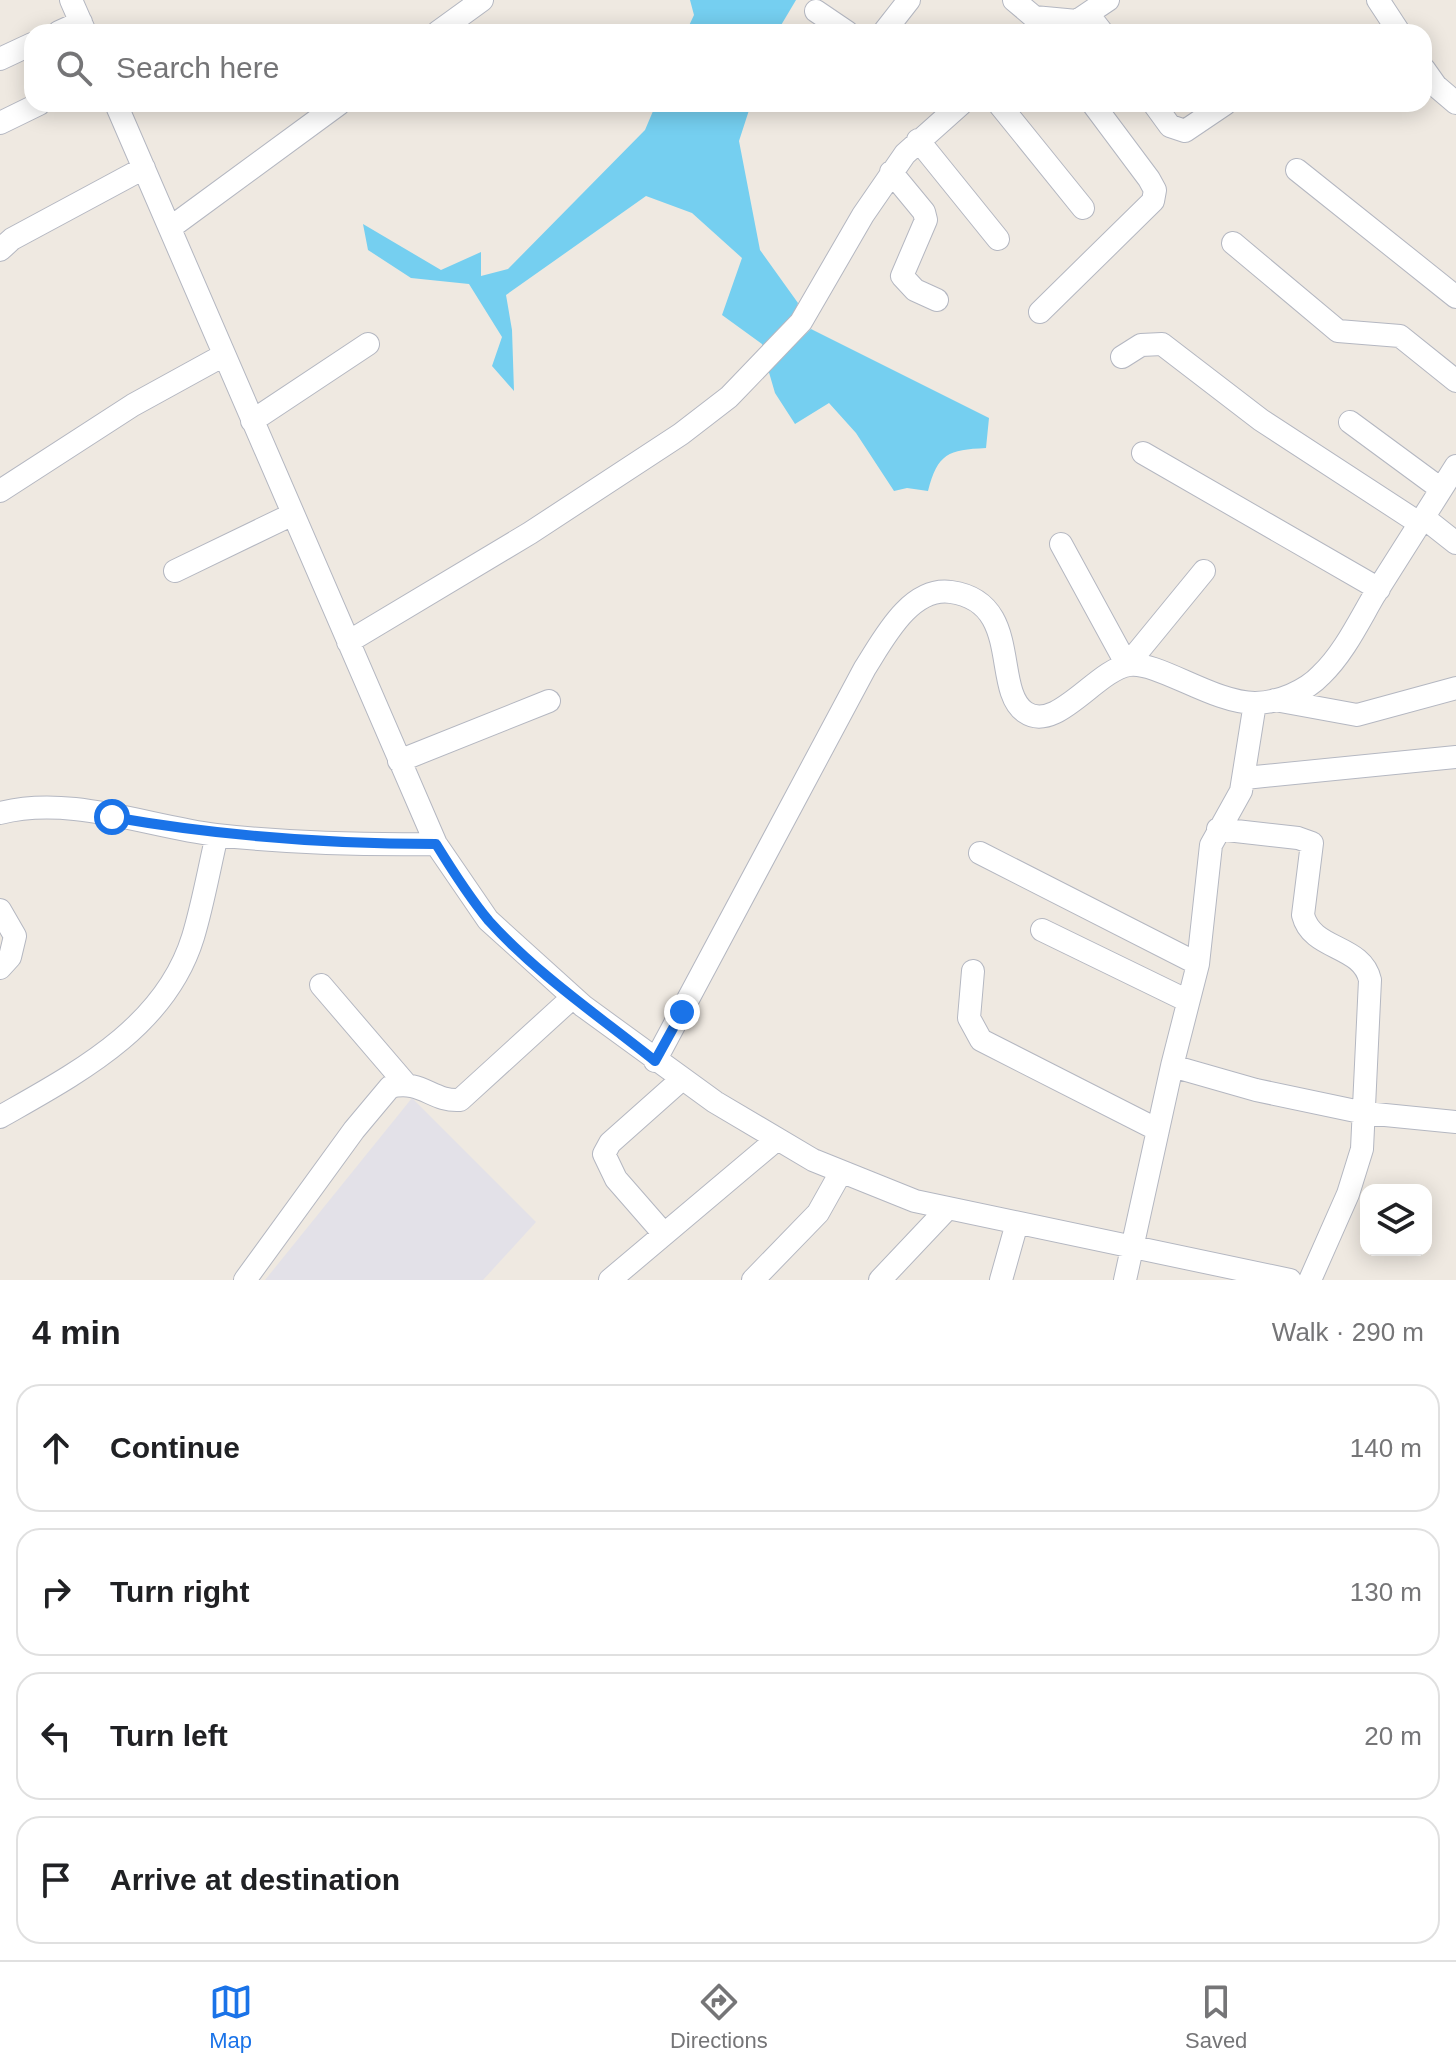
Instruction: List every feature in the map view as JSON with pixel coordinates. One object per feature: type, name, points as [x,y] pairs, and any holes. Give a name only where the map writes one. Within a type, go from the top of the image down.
[{"type":"street","points":[[71,0],[82,24]]},
{"type":"street","points":[[449,24],[482,0]]},
{"type":"street","points":[[890,24],[909,0]]},
{"type":"street","points":[[1014,0],[1034,17],[1076,24]]},
{"type":"street","points":[[1083,24],[1108,0]]},
{"type":"street","points":[[1378,0],[1394,24]]},
{"type":"street","points":[[816,11],[835,24]]},
{"type":"street","points":[[0,59],[24,48]]},
{"type":"street","points":[[1432,80],[1456,103]]},
{"type":"street","points":[[0,123],[24,111]]},
{"type":"street","points":[[120,112],[436,844],[488,920],[573,997],[655,1061],[776,1140],[841,1172],[915,1201],[1290,1280]]},
{"type":"street","points":[[170,228],[328,112]]},
{"type":"street","points":[[348,642],[530,533],[681,434],[729,397],[801,322],[891,172],[918,140],[951,112]]},
{"type":"street","points":[[1005,112],[1083,208]]},
{"type":"street","points":[[1040,312],[1153,201],[1155,190],[1149,179],[1099,112]]},
{"type":"street","points":[[1160,112],[1170,126],[1185,131],[1213,112]]},
{"type":"street","points":[[918,140],[998,239]]},
{"type":"street","points":[[0,250],[12,239],[144,168]]},
{"type":"street","points":[[1297,170],[1456,297]]},
{"type":"street","points":[[891,172],[924,212],[926,220],[902,276],[915,290],[937,300]]},
{"type":"street","points":[[1233,243],[1338,331],[1400,336],[1456,381]]},
{"type":"street","points":[[252,421],[368,344]]},
{"type":"street","points":[[1122,357],[1141,345],[1162,344],[1274,430],[1456,543]]},
{"type":"street","points":[[0,491],[133,405],[224,355]]},
{"type":"street","points":[[1350,422],[1441,489]]},
{"type":"street","points":[[1143,453],[1379,589]]},
{"type":"street","points":[[1265,702],[1320,677],[1336,659],[1456,466]]},
{"type":"street","points":[[175,571],[293,514]]},
{"type":"street","points":[[1061,544],[1127,665]]},
{"type":"street","points":[[1127,665],[1204,571]]},
{"type":"street","points":[[655,1061],[865,668],[895,622],[926,595],[944,591],[960,593],[987,610],[997,626],[1016,700],[1024,712],[1037,717],[1053,716],[1111,671],[1127,665],[1144,664],[1206,693],[1357,715],[1456,688]]},
{"type":"street","points":[[399,761],[549,701]]},
{"type":"street","points":[[1125,1280],[1198,964],[1205,923],[1208,858],[1218,829],[1236,802],[1245,778],[1265,702]]},
{"type":"street","points":[[1245,778],[1456,757]]},
{"type":"street","points":[[0,813],[28,807],[61,807],[217,835],[338,845],[436,844]]},
{"type":"street","points":[[1218,829],[1298,838],[1312,843],[1303,915],[1306,925],[1313,935],[1363,962],[1370,980],[1362,1149],[1352,1184],[1310,1280]]},
{"type":"street","points":[[0,1117],[115,1047],[164,995],[192,940],[217,835]]},
{"type":"street","points":[[980,853],[1198,964]]},
{"type":"street","points":[[0,910],[15,936],[10,957],[0,968]]},
{"type":"street","points":[[1042,930],[1188,1001]]},
{"type":"street","points":[[973,971],[969,1018],[981,1040],[1158,1130]]},
{"type":"street","points":[[321,985],[405,1083],[450,1101],[460,1100],[573,997]]},
{"type":"street","points":[[1172,1066],[1256,1090],[1365,1113],[1456,1122]]},
{"type":"street","points":[[664,1234],[616,1179],[604,1154],[610,1143],[682,1079]]},
{"type":"street","points":[[245,1280],[379,1098],[390,1087],[405,1083]]},
{"type":"street","points":[[610,1280],[776,1140]]},
{"type":"street","points":[[753,1280],[818,1213],[841,1172]]},
{"type":"street","points":[[880,1280],[948,1208]]},
{"type":"street","points":[[1001,1280],[1017,1223]]},
{"type":"shaded area","points":[[412,1098],[536,1222],[483,1280],[265,1280]]},
{"type":"water","points":[[690,0],[796,0],[782,24],[690,24],[694,15]]},
{"type":"water","points":[[653,112],[748,112],[739,141],[760,250],[798,303],[791,322],[765,353],[762,344],[722,315],[742,258],[692,213],[646,196],[506,295],[512,330],[514,391],[492,366],[502,337],[469,284],[411,278],[368,250],[363,224],[441,270],[481,252],[481,276],[508,269],[645,130]]},
{"type":"water","points":[[811,329],[989,418],[986,448],[962,450],[946,456],[936,469],[928,491],[907,488],[894,491],[856,433],[829,403],[795,424],[775,393],[768,369]]},
{"type":"route","points":[[112,817],[217,835],[338,845],[436,844],[466,892],[508,941],[583,1006],[655,1061],[682,1012]]}]
